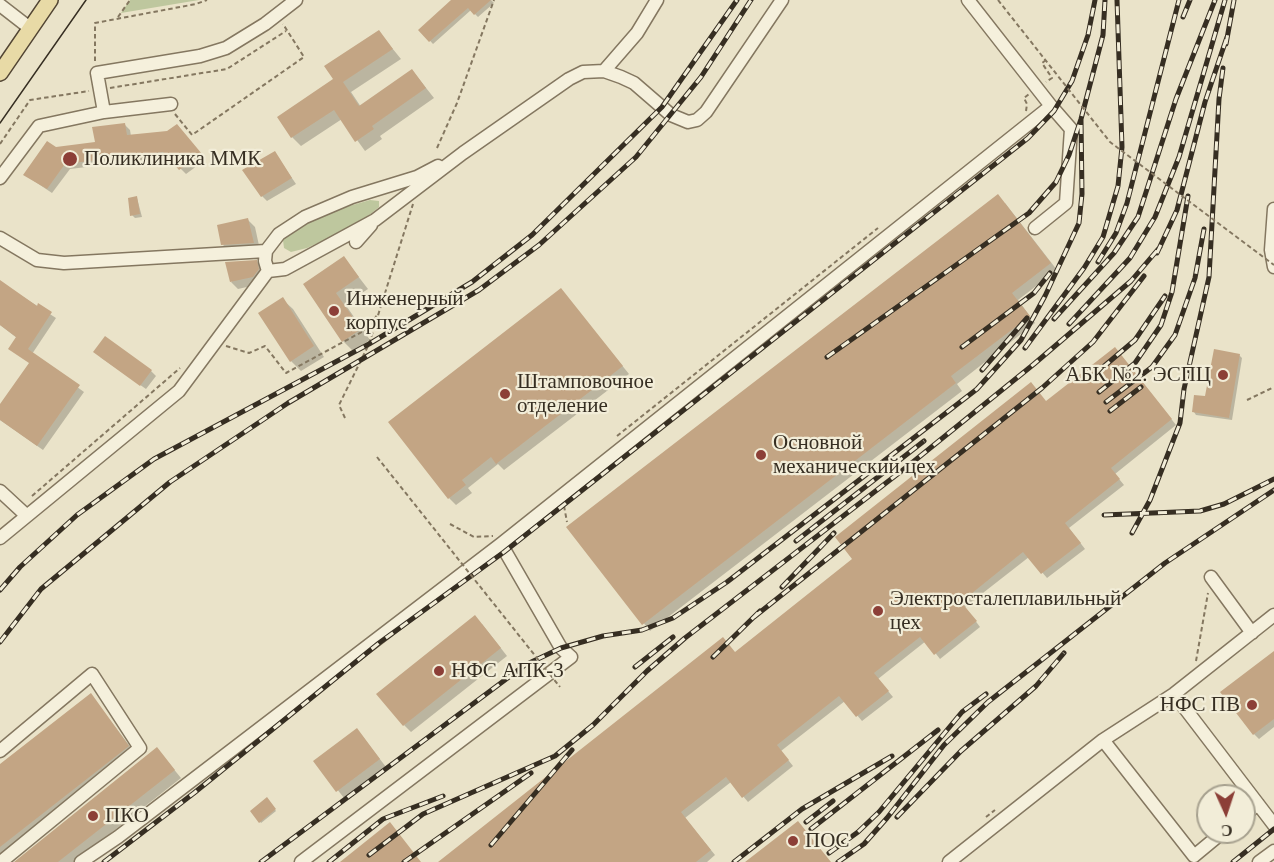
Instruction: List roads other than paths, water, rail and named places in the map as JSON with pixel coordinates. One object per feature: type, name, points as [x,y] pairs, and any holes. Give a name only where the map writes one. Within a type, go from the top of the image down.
[{"type":"main road","points":[[0,73],[50,0]]},
{"type":"lane","points":[[104,112],[97,73],[200,56],[226,48],[279,14],[296,0]]},
{"type":"lane","points":[[604,71],[637,33],[657,0]]},
{"type":"lane","points":[[0,538],[179,391],[268,271],[285,269],[375,220],[463,153],[569,79],[583,72],[604,71],[634,83],[671,115],[688,122],[697,120],[706,112],[782,0]]},
{"type":"lane","points":[[968,0],[1071,129],[1066,203],[1035,228]]},
{"type":"lane","points":[[0,5],[31,29]]},
{"type":"lane","points":[[81,862],[118,837],[501,544],[1051,106]]},
{"type":"lane","points":[[0,178],[39,126],[104,112],[170,107]]},
{"type":"lane","points":[[268,271],[265,261],[266,251],[279,234],[305,217],[417,177],[463,153]]},
{"type":"lane","points":[[385,187],[390,193],[394,207]]},
{"type":"lane","points":[[1274,209],[1271,250],[1274,266]]},
{"type":"lane","points":[[356,242],[375,220]]},
{"type":"lane","points":[[0,238],[37,260],[64,262],[266,251]]},
{"type":"lane","points":[[0,491],[27,516]]},
{"type":"lane","points":[[301,862],[571,657],[561,648],[501,544]]},
{"type":"lane","points":[[1211,577],[1252,633]]},
{"type":"lane","points":[[949,862],[1103,740],[1173,694],[1274,615]]},
{"type":"lane","points":[[0,751],[92,674],[141,748],[2,862]]},
{"type":"lane","points":[[1173,694],[1274,825]]},
{"type":"lane","points":[[1103,740],[1194,856],[1208,844]]},
{"type":"lane","points":[[1259,862],[1274,851]]},
{"type":"tram line","points":[[0,123],[86,0]]},
{"type":"railway","points":[[0,590],[20,567],[77,515],[154,459],[369,344],[472,282],[532,235],[662,107],[737,0]]},
{"type":"railway","points":[[0,642],[41,589],[170,482],[288,403],[479,290],[539,245],[636,157],[701,77],[751,0]]},
{"type":"railway","points":[[104,862],[194,793],[379,643],[504,552],[1028,138],[1054,111],[1072,81],[1088,35],[1095,0]]},
{"type":"railway","points":[[827,357],[1029,213],[1056,182],[1069,155],[1081,119],[1103,35],[1105,0]]},
{"type":"railway","points":[[1025,348],[1084,268],[1103,237],[1118,186],[1122,147],[1117,0]]},
{"type":"railway","points":[[1098,262],[1116,233],[1127,203],[1179,0]]},
{"type":"railway","points":[[1183,17],[1190,0]]},
{"type":"railway","points":[[1054,319],[1114,253],[1138,217],[1176,99],[1215,0]]},
{"type":"railway","points":[[1069,324],[1130,258],[1155,217],[1179,157],[1225,0]]},
{"type":"railway","points":[[1226,44],[1234,0]]},
{"type":"railway","points":[[1157,253],[1177,210],[1205,102],[1227,37]]},
{"type":"railway","points":[[1132,533],[1150,500],[1180,423],[1184,389],[1209,277],[1219,99],[1223,68]]},
{"type":"railway","points":[[261,862],[525,665],[561,648],[603,636],[642,630],[673,618],[727,582],[977,389],[1021,340],[1045,296],[1079,223],[1082,194],[1081,119]]},
{"type":"railway","points":[[1099,392],[1135,363],[1161,325],[1172,292],[1188,196]]},
{"type":"railway","points":[[1106,402],[1152,367],[1175,335],[1195,278],[1204,229]]},
{"type":"railway","points":[[369,855],[423,814],[555,756],[593,725],[647,671],[685,638],[908,466],[1034,364],[1131,281],[1160,247]]},
{"type":"railway","points":[[962,347],[1034,293],[1050,273]]},
{"type":"railway","points":[[754,617],[1042,388],[1093,342],[1144,276]]},
{"type":"railway","points":[[1089,379],[1135,340],[1165,296]]},
{"type":"railway","points":[[982,370],[1027,318]]},
{"type":"railway","points":[[1110,411],[1141,387]]},
{"type":"railway","points":[[796,541],[924,441]]},
{"type":"railway","points":[[1104,515],[1200,511],[1224,504],[1274,479]]},
{"type":"railway","points":[[838,862],[864,844],[944,745],[988,702],[1165,563],[1274,490]]},
{"type":"railway","points":[[782,587],[834,533]]},
{"type":"railway","points":[[713,657],[760,611]]},
{"type":"railway","points":[[635,667],[673,637]]},
{"type":"railway","points":[[897,817],[961,751],[1036,686],[1064,653]]},
{"type":"railway","points":[[829,853],[858,832],[879,812],[962,712],[986,694]]},
{"type":"railway","points":[[811,829],[938,730]]},
{"type":"railway","points":[[491,845],[572,750]]},
{"type":"railway","points":[[734,862],[802,809],[892,756]]},
{"type":"railway","points":[[404,862],[531,773]]},
{"type":"railway","points":[[329,862],[383,819],[443,796]]},
{"type":"railway","points":[[806,822],[833,801]]},
{"type":"railway","points":[[1233,862],[1274,829]]},
{"type":"place","name":"Поликлиника ММК","points":[[70,159]]},
{"type":"place","name":"Инженерный корпус","points":[[334,311]]},
{"type":"place","name":"АБК №2. ЭСПЦ","points":[[1223,375]]},
{"type":"place","name":"Штамповочное отделение","points":[[505,394]]},
{"type":"place","name":"Основной механический цех","points":[[761,455]]},
{"type":"place","name":"Электросталеплавильный цех","points":[[878,611]]},
{"type":"place","name":"НФС АПК-3","points":[[439,671]]},
{"type":"place","name":"НФС ПВ","points":[[1252,705]]},
{"type":"place","name":"ПКО","points":[[93,816]]},
{"type":"place","name":"ПОС","points":[[793,841]]}]
